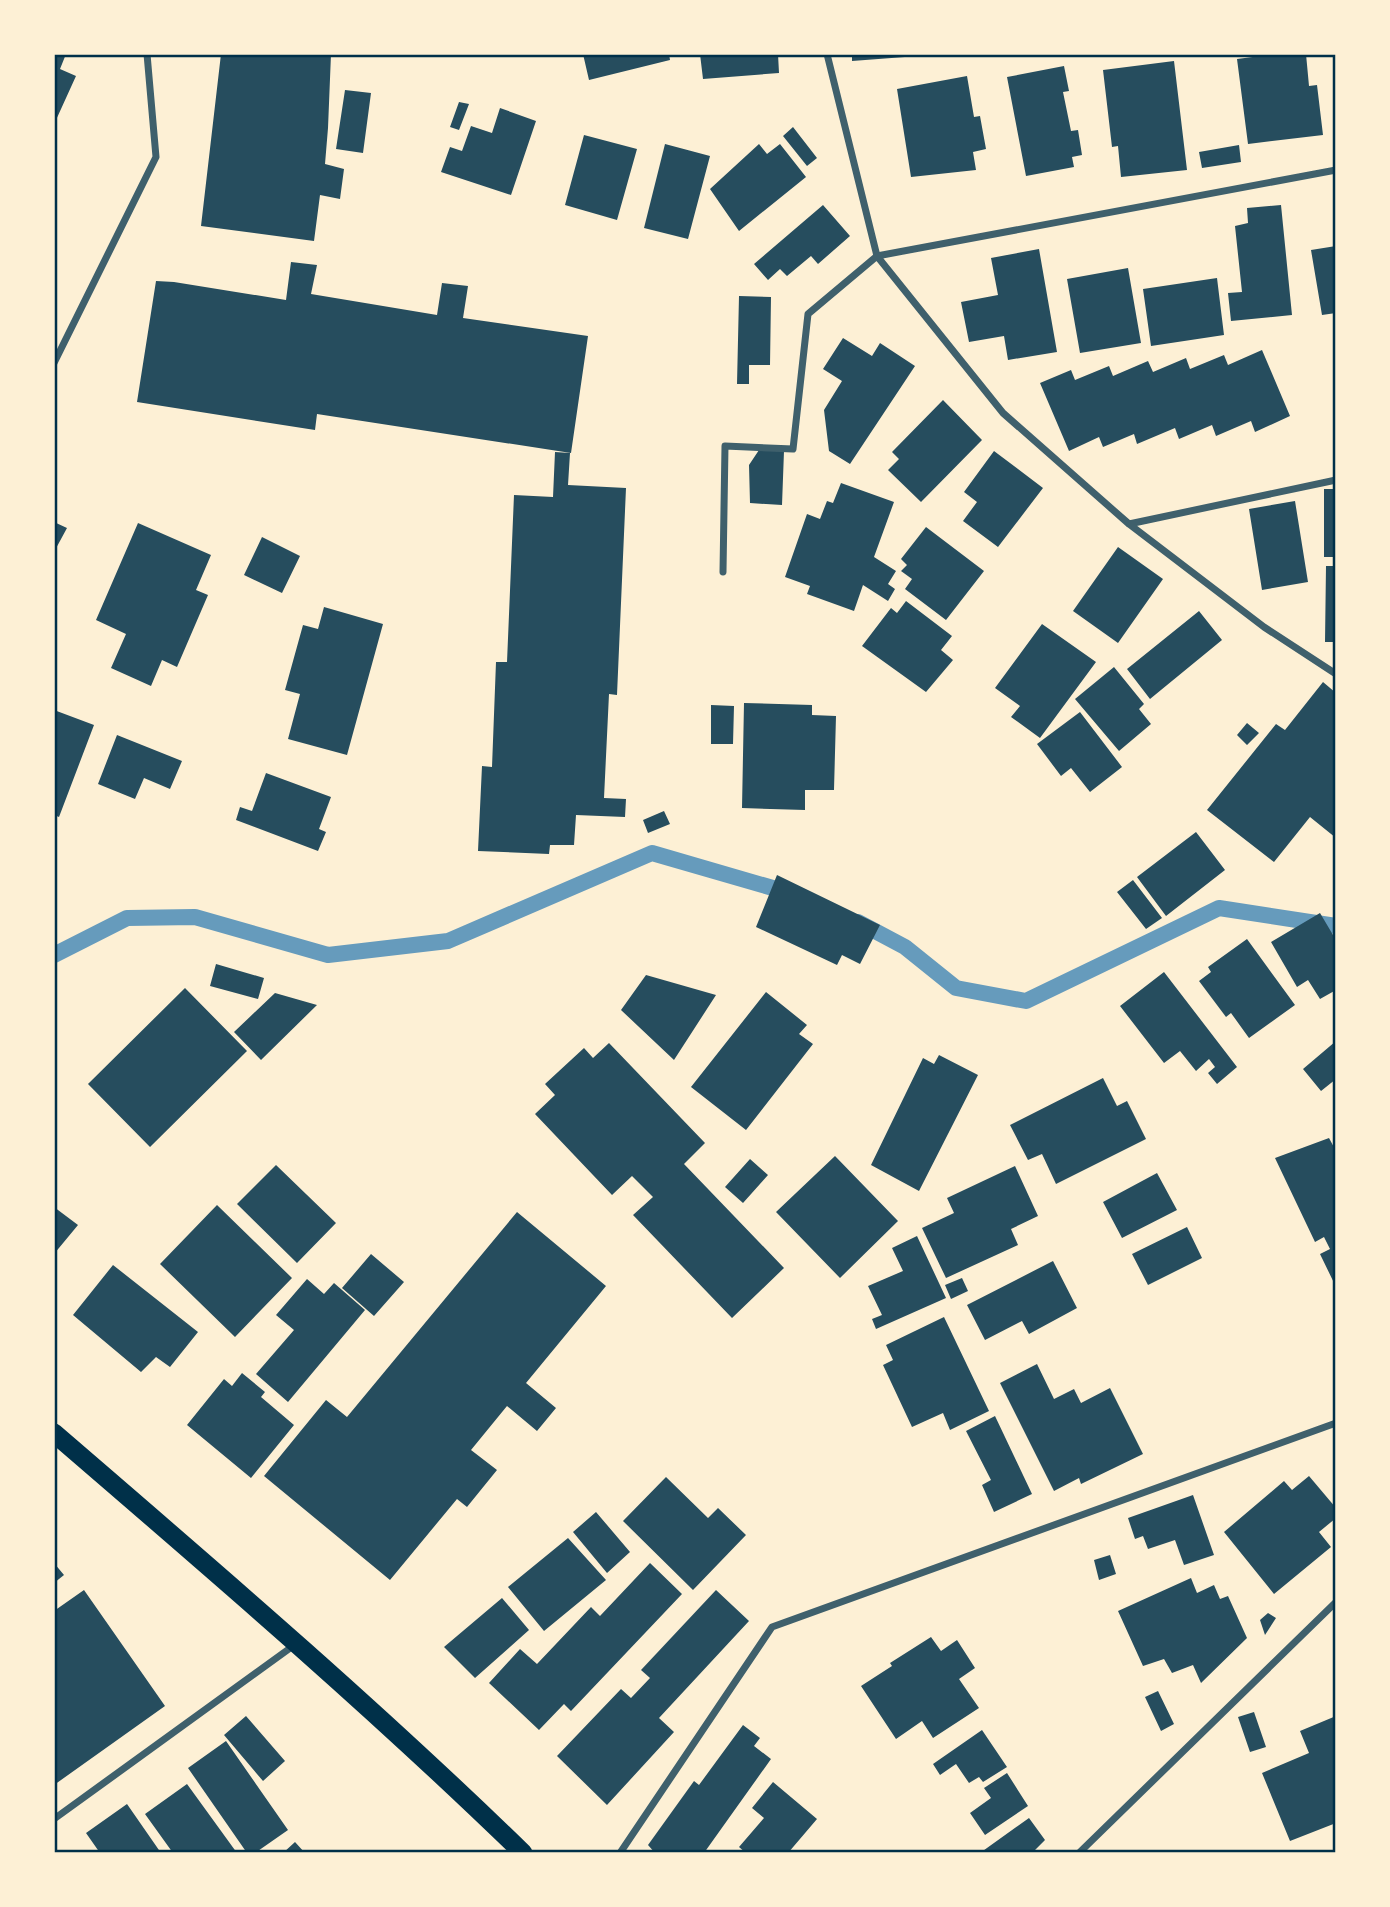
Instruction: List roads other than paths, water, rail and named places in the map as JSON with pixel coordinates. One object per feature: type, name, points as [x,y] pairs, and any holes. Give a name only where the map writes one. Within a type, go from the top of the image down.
[{"type":"highway","points":[[54,1433],[297,1643],[523,1853]]},
{"type":"street","points":[[54,363],[156,157],[146,54]]},
{"type":"street","points":[[827,54],[877,256],[1003,413],[1129,524],[1264,627],[1336,674]]},
{"type":"street","points":[[723,572],[725,446],[793,449],[808,314],[877,256],[1336,170]]},
{"type":"street","points":[[1129,524],[1336,480]]},
{"type":"street","points":[[620,1853],[772,1627],[1336,1423]]},
{"type":"street","points":[[1079,1853],[1336,1602]]},
{"type":"street","points":[[54,1819],[297,1643]]},
{"type":"waterway","points":[[54,955],[127,918],[195,917],[328,955],[448,941],[652,853],[790,893]]},
{"type":"waterway","points":[[858,922],[905,947],[956,988],[1026,1001],[1219,908],[1336,926]]}]
